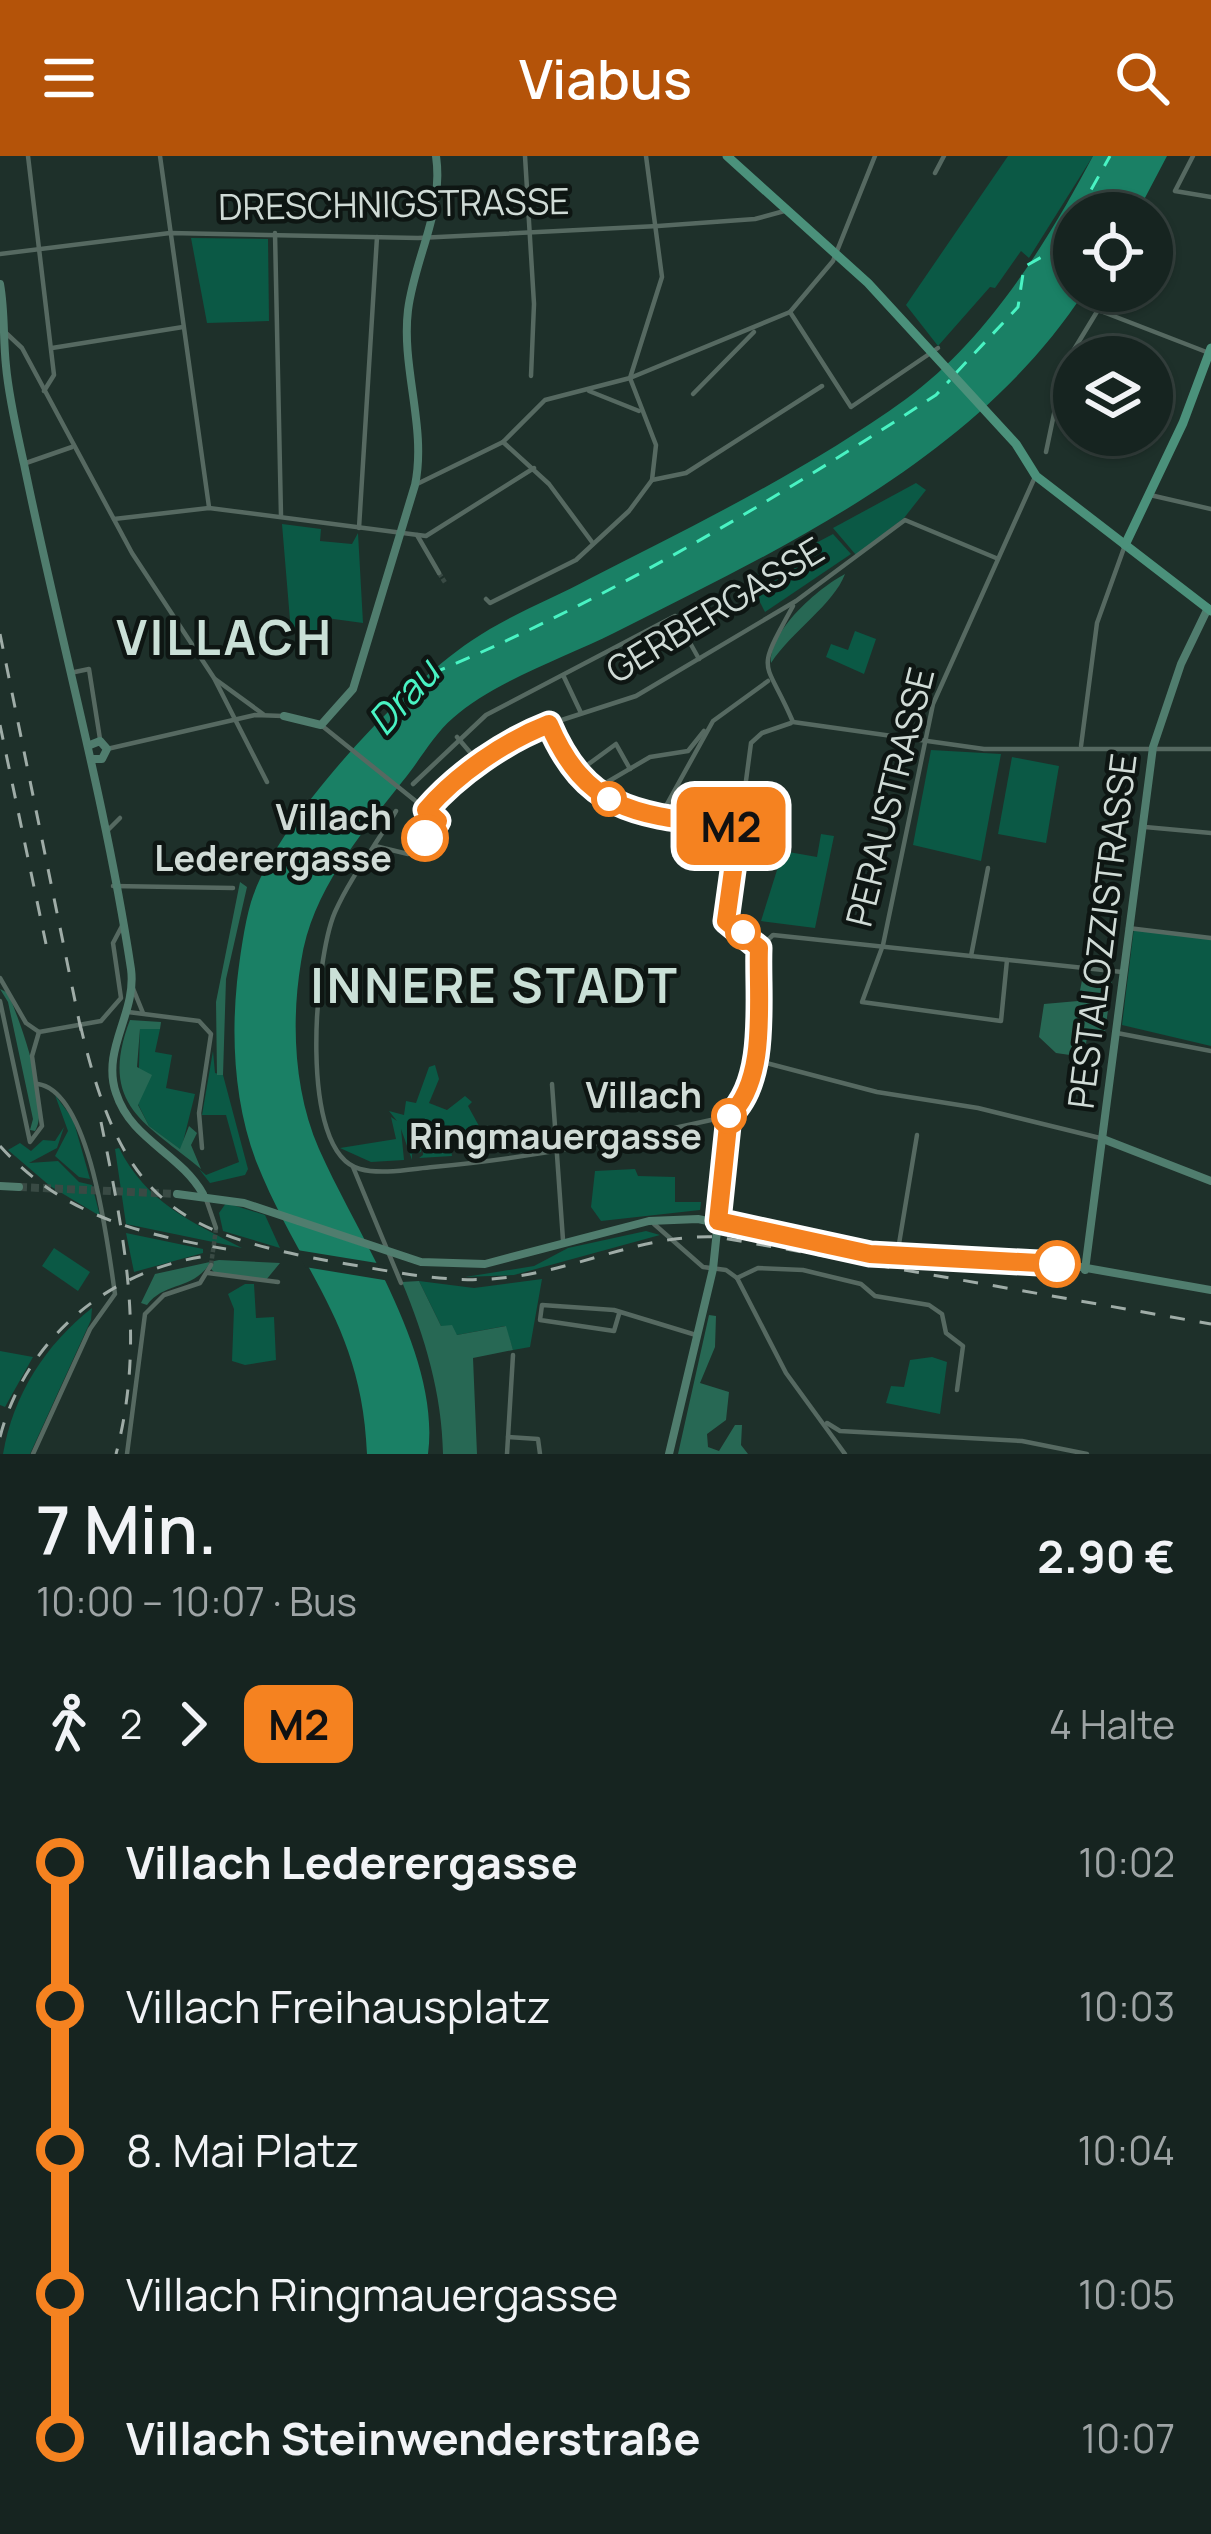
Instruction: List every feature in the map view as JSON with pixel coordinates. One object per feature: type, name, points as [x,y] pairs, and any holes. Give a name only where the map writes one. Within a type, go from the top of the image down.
[{"type":"main road","points":[[727,156],[884,300],[1016,444],[1036,476],[1210,606]]},
{"type":"main road","points":[[1125,545],[1210,350]]},
{"type":"street","points":[[28,156],[54,375],[44,391]]},
{"type":"street","points":[[160,156],[209,508]]},
{"type":"street","points":[[321,725],[353,689],[415,485],[418,451],[407,328],[438,202],[436,156]]},
{"type":"street","points":[[526,156],[531,376]]},
{"type":"street","points":[[486,599],[490,603],[562,568],[629,511],[652,480],[656,445],[630,378],[662,277],[646,156]]},
{"type":"street","points":[[415,485],[503,442],[545,400],[630,378],[790,312],[836,252],[875,156]]},
{"type":"street","points":[[935,173],[944,156]]},
{"type":"street","points":[[1193,156],[1175,191],[1211,197]]},
{"type":"street","name":"DRESCHNIGSTRASSE","points":[[0,254],[170,233],[428,237],[658,226],[788,211]]},
{"type":"street","points":[[275,233],[281,518]]},
{"type":"street","points":[[359,528],[376,237]]},
{"type":"street","points":[[0,284],[7,372],[24,463],[70,673],[99,745],[93,759],[103,832],[132,986],[143,1013]]},
{"type":"street","points":[[1046,452],[1064,366],[1098,310],[1210,350]]},
{"type":"street","points":[[790,312],[851,406],[938,348]]},
{"type":"street","points":[[51,348],[183,327]]},
{"type":"street","points":[[693,394],[758,328]]},
{"type":"street","points":[[6,333],[22,348],[72,447],[214,678],[267,782]]},
{"type":"street","points":[[652,480],[686,473],[822,386]]},
{"type":"street","points":[[589,391],[643,413]]},
{"type":"street","points":[[503,442],[533,468],[592,542]]},
{"type":"street","points":[[24,463],[72,447]]},
{"type":"street","points":[[114,519],[209,508],[426,536],[533,468]]},
{"type":"street","name":"PERAUSTRASSE","points":[[1007,960],[1000,1021],[862,1002],[883,945],[923,743],[947,667],[1036,476]]},
{"type":"street","points":[[1150,495],[1211,509]]},
{"type":"street","name":"GERBERGASSE","points":[[426,810],[480,764],[549,724],[636,697],[796,601],[905,520],[996,558]]},
{"type":"street","points":[[417,535],[439,573]]},
{"type":"street","points":[[1081,746],[1097,623],[1125,545]]},
{"type":"street","points":[[793,722],[768,681],[768,654],[796,601]]},
{"type":"street","name":"PESTALOZZISTRASSE","points":[[1085,1270],[1153,747],[1180,664],[1210,606]]},
{"type":"street","points":[[413,784],[457,737],[486,715],[675,616],[699,659]]},
{"type":"street","points":[[70,673],[89,669],[102,760],[93,759]]},
{"type":"street","points":[[564,677],[581,713]]},
{"type":"street","points":[[214,678],[263,714]]},
{"type":"street","points":[[592,791],[665,751],[688,751],[735,700],[768,681]]},
{"type":"street","points":[[99,745],[263,714],[321,725],[438,821],[408,854],[376,846]]},
{"type":"street","points":[[759,948],[726,922],[751,743],[762,733],[793,722],[984,749],[1211,749]]},
{"type":"street","points":[[549,724],[575,774],[592,791],[660,816],[739,827]]},
{"type":"street","points":[[660,816],[706,730]]},
{"type":"street","points":[[457,737],[480,764]]},
{"type":"street","points":[[575,774],[616,744],[630,769]]},
{"type":"street","points":[[672,798],[740,812]]},
{"type":"street","points":[[397,811],[334,914],[316,1007],[325,1118],[339,1156],[353,1167],[400,1283]]},
{"type":"street","points":[[103,832],[118,826],[120,818]]},
{"type":"street","points":[[1141,828],[1211,833]]},
{"type":"street","points":[[971,956],[988,868]]},
{"type":"street","points":[[113,886],[233,888]]},
{"type":"street","points":[[0,978],[26,1023],[39,1032],[92,1024],[110,1016],[121,998],[113,939],[122,926]]},
{"type":"street","points":[[1128,928],[1211,938]]},
{"type":"street","points":[[670,1454],[713,1269],[729,1116],[755,1060],[759,1039],[759,948],[773,935],[1122,972]]},
{"type":"street","points":[[132,986],[114,1047],[116,1094],[138,1131],[189,1173],[216,1228]]},
{"type":"street","points":[[0,1001],[30,1142],[42,1126],[32,1056],[39,1032]]},
{"type":"street","points":[[128,1012],[199,1021],[211,1034],[199,1113],[202,1148]]},
{"type":"street","points":[[1114,1033],[1211,1051]]},
{"type":"street","points":[[755,1060],[1103,1139],[1211,1181]]},
{"type":"street","points":[[33,1454],[90,1329],[115,1294],[106,1228],[74,1112],[50,1086],[38,1084]]},
{"type":"street","points":[[552,1084],[563,1241]]},
{"type":"street","points":[[353,1167],[427,1167],[558,1151],[729,1116]]},
{"type":"street","points":[[897,1256],[917,1135]]},
{"type":"street","points":[[0,1186],[19,1186]]},
{"type":"street","points":[[177,1194],[244,1203],[398,1256],[485,1264],[649,1222],[717,1225],[897,1256],[1085,1270],[1211,1290]]},
{"type":"street","points":[[649,1222],[713,1269],[736,1278],[777,1266],[862,1284],[875,1296],[929,1305],[943,1314],[946,1333],[963,1346],[957,1390]]},
{"type":"street","points":[[127,1454],[146,1314],[161,1297],[196,1286],[211,1265]]},
{"type":"street","points":[[208,1273],[278,1282]]},
{"type":"street","points":[[736,1278],[786,1373],[845,1454]]},
{"type":"street","points":[[620,1314],[614,1331],[543,1325],[540,1320],[542,1305],[620,1314],[696,1335]]},
{"type":"street","points":[[508,1454],[513,1355]]},
{"type":"street","points":[[822,1420],[840,1431],[1022,1441],[1087,1454]]},
{"type":"street","points":[[508,1437],[538,1439],[540,1454]]},
{"type":"shaded area","points":[[1008,156],[1093,156],[1070,192],[1053,192],[1053,220],[1029,258],[1021,251],[995,288],[990,287],[938,346],[906,305]]},
{"type":"shaded area","name":"Drau","points":[[1093,156],[1167,156],[1148,192],[1073,192]]},
{"type":"shaded area","name":"Drau","points":[[1053,227],[1053,312],[1069,312],[1041,350],[990,403],[934,450],[810,531],[469,705],[433,740],[326,888],[307,936],[298,985],[297,1057],[304,1104],[319,1149],[410,1337],[429,1416],[428,1454],[367,1454],[354,1369],[326,1300],[256,1161],[239,1095],[234,1027],[237,982],[251,902],[265,869],[344,759],[442,662],[515,616],[792,472],[869,425],[935,375],[1013,288]]},
{"type":"shaded area","points":[[191,238],[268,239],[269,321],[207,323]]},
{"type":"shaded area","points":[[916,483],[926,490],[904,518],[856,555],[833,528]]},
{"type":"shaded area","points":[[282,524],[321,529],[320,541],[352,544],[358,533],[363,623],[319,617],[318,632],[291,632]]},
{"type":"shaded area","points":[[833,534],[851,554],[765,612],[748,579]]},
{"type":"shaded area","points":[[845,574],[832,596],[771,663],[786,624]]},
{"type":"shaded area","points":[[855,631],[876,639],[864,674],[826,657],[831,644],[848,650]]},
{"type":"shaded area","points":[[931,750],[1001,754],[981,861],[913,845]]},
{"type":"shaded area","points":[[1012,757],[1059,766],[1046,843],[998,834]]},
{"type":"shaded area","points":[[821,834],[834,836],[815,928],[761,921],[783,851],[817,857]]},
{"type":"shaded area","points":[[240,882],[247,887],[226,979],[223,1075],[217,1075],[216,1002]]},
{"type":"shaded area","points":[[1134,928],[1211,938],[1211,1046],[1122,1025]]},
{"type":"shaded area","points":[[1083,975],[1112,981],[1104,1039],[1087,1037],[1084,1057],[1056,1053],[1039,1037],[1044,1004],[1078,1001]]},
{"type":"shaded area","points":[[0,989],[8,993],[32,1063],[39,1102],[35,1131],[30,1130],[33,1119],[8,1002]]},
{"type":"shaded area","points":[[130,1020],[161,1022],[160,1029],[140,1029],[137,1067],[152,1075],[138,1105],[149,1126],[180,1149],[189,1126],[197,1133],[191,1145],[201,1169],[147,1125],[124,1093],[121,1049]]},
{"type":"shaded area","points":[[140,1029],[160,1029],[155,1052],[172,1055],[166,1088],[195,1094],[181,1150],[149,1126],[138,1104]]},
{"type":"shaded area","points":[[213,1051],[215,1073],[223,1075],[248,1169],[245,1175],[210,1183],[199,1169],[206,1175],[239,1162],[226,1115],[202,1115]]},
{"type":"shaded area","points":[[435,1065],[439,1079],[429,1103],[447,1110],[465,1096],[472,1102],[468,1106],[479,1126],[450,1140],[452,1156],[419,1158],[423,1155],[424,1141],[434,1138],[429,1123],[417,1125],[421,1152],[412,1154],[412,1160],[401,1129],[404,1160],[371,1162],[340,1148],[396,1139],[391,1117],[397,1121],[389,1111],[404,1115],[406,1101],[416,1103],[429,1067]]},
{"type":"shaded area","points":[[55,1095],[73,1119],[90,1179],[79,1177],[55,1156],[68,1131]]},
{"type":"shaded area","points":[[64,1127],[57,1148],[29,1163],[58,1161],[79,1182],[92,1185],[100,1216],[50,1186],[8,1150],[20,1143],[31,1151],[43,1140],[55,1141]]},
{"type":"shaded area","points":[[119,1148],[157,1197],[242,1248],[126,1224],[115,1149]]},
{"type":"shaded area","points":[[635,1169],[638,1176],[675,1177],[675,1202],[701,1202],[700,1210],[601,1221],[591,1207],[595,1171]]},
{"type":"shaded area","points":[[226,1203],[265,1215],[280,1248],[223,1231],[219,1213]]},
{"type":"shaded area","points":[[646,1231],[660,1235],[514,1275],[465,1277],[534,1266],[568,1248]]},
{"type":"shaded area","points":[[126,1233],[203,1249],[203,1253],[134,1272]]},
{"type":"shaded area","points":[[54,1248],[90,1272],[78,1291],[42,1266]]},
{"type":"shaded area","points":[[219,1260],[280,1263],[266,1280],[216,1274],[208,1266],[147,1305],[141,1303],[155,1274]]},
{"type":"shaded area","points":[[542,1279],[530,1347],[513,1350],[505,1326],[457,1335],[441,1326],[419,1281],[474,1288]]},
{"type":"shaded area","points":[[419,1281],[441,1326],[452,1325],[457,1335],[506,1326],[513,1350],[473,1358],[477,1454],[443,1454],[431,1366],[402,1282]]},
{"type":"shaded area","points":[[254,1284],[256,1318],[274,1317],[276,1360],[245,1365],[232,1361],[234,1309],[228,1294]]},
{"type":"shaded area","points":[[92,1308],[91,1320],[30,1454],[3,1454],[15,1412],[34,1373],[60,1338]]},
{"type":"shaded area","points":[[709,1315],[716,1316],[715,1347],[700,1383],[729,1392],[726,1420],[707,1434],[708,1447],[719,1451],[735,1425],[742,1425],[741,1445],[748,1454],[678,1454]]},
{"type":"shaded area","points":[[0,1351],[33,1357],[5,1407],[0,1405]]},
{"type":"shaded area","points":[[932,1357],[947,1362],[940,1414],[886,1403],[891,1386],[904,1387],[910,1360]]},
{"type":"pier","points":[[297,1250],[383,1264],[390,1281],[305,1267]]},
{"type":"ferry route","points":[[1090,192],[1110,156]]},
{"type":"ferry route","points":[[956,373],[1018,307],[1024,267],[1053,251]]},
{"type":"ferry route","points":[[431,674],[562,614],[690,546],[876,434],[936,395],[950,380]]},
{"type":"tunnel","points":[[439,573],[446,584]]},
{"type":"tunnel","points":[[19,1187],[177,1194]]},
{"type":"tunnel","points":[[211,1265],[216,1229]]},
{"type":"railway","points":[[0,634],[83,1040]]},
{"type":"railway","points":[[0,725],[46,944]]},
{"type":"railway","points":[[80,1024],[96,1084],[115,1133],[137,1171],[164,1200],[198,1222],[288,1253],[470,1280],[537,1273],[664,1241],[717,1237],[1211,1324]]},
{"type":"railway","points":[[101,1122],[124,1247],[131,1329],[125,1412],[116,1454]]},
{"type":"railway","points":[[0,1146],[49,1189],[104,1218],[226,1249]]},
{"type":"railway","points":[[0,1437],[30,1368],[79,1313],[142,1274],[215,1255]]},
{"type":"bus line","name":"M2","points":[[425,838],[438,821],[426,810],[437,797],[499,750],[549,724],[567,765],[592,791],[642,812],[739,827],[726,921],[759,948],[759,1039],[738,1107],[729,1116],[718,1221],[870,1254],[1057,1264]]},
{"type":"place","name":"Villach Lederergasse","points":[[425,838]]},
{"type":"place","name":"Villach Ringmauergasse","points":[[729,1116]]},
{"type":"district","name":"VILLACH","points":[[225,638]]},
{"type":"district","name":"INNERE STADT","points":[[495,986]]}]
